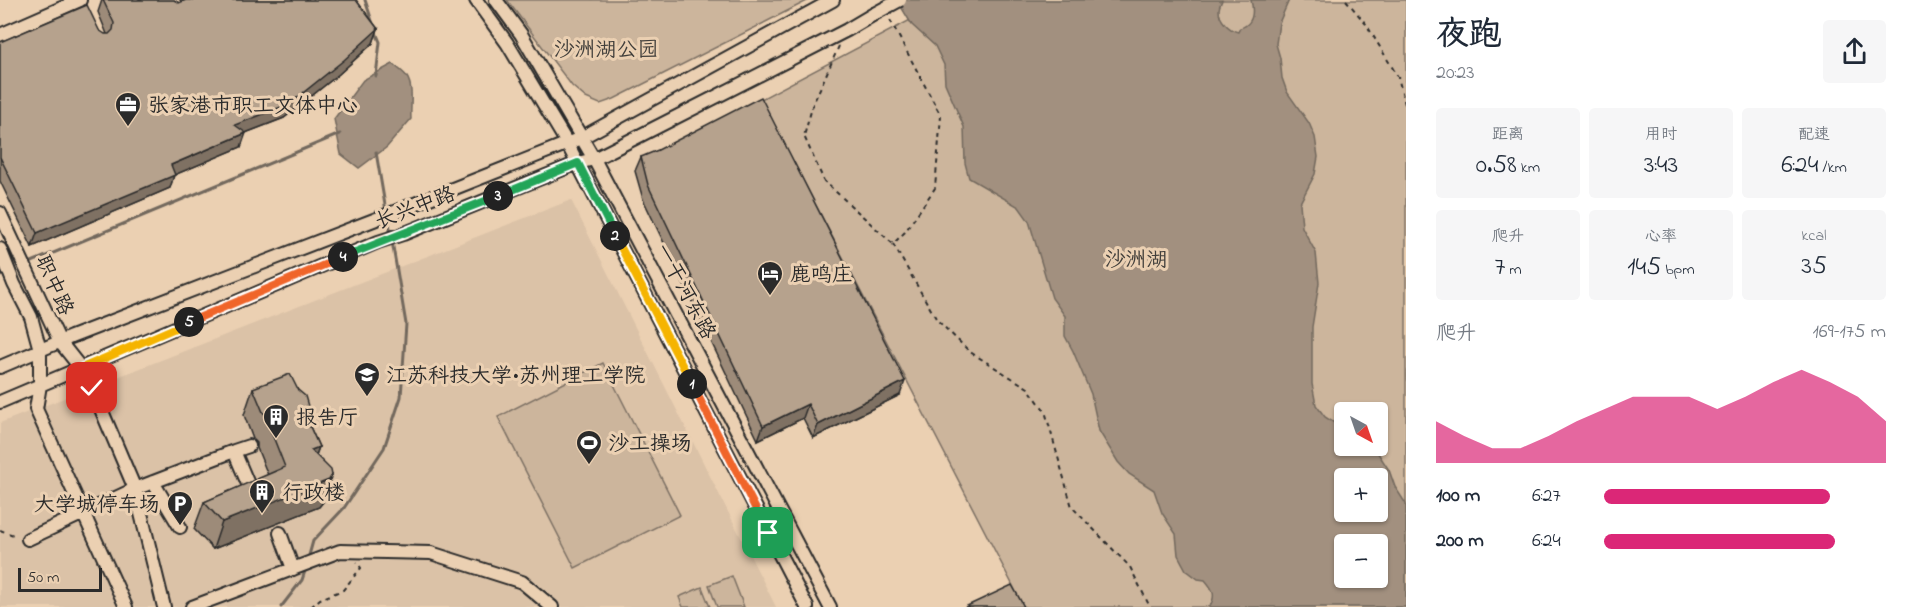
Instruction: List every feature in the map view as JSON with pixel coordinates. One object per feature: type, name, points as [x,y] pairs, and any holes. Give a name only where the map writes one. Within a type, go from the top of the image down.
[{"type":"street","name":"一干河东路","points":[[476,0],[507,43],[578,163],[807,607]]},
{"type":"street","name":"一干河东路","points":[[496,0],[521,34],[594,159],[830,607]]},
{"type":"street","name":"长兴中路","points":[[0,367],[581,138],[833,0]]},
{"type":"street","name":"长兴中路","points":[[0,402],[378,242],[578,163],[594,159],[847,30],[900,0]]},
{"type":"street","points":[[0,35],[83,3]]},
{"type":"street","name":"职中路","points":[[0,213],[60,342],[87,376],[135,489],[164,607]]},
{"type":"street","name":"职中路","points":[[0,249],[31,317],[40,350],[40,385],[36,409],[126,607]]},
{"type":"street","points":[[28,539],[135,489],[249,446]]},
{"type":"street","points":[[234,451],[248,484]]},
{"type":"street","points":[[153,482],[180,527]]},
{"type":"street","points":[[280,533],[296,568]]},
{"type":"street","points":[[192,607],[340,551],[432,553],[522,582],[552,607]]},
{"type":"path","points":[[1346,0],[1366,24],[1398,77],[1406,108]]},
{"type":"path","points":[[879,12],[941,116],[935,188],[905,232],[893,244]]},
{"type":"path","points":[[847,30],[813,104],[804,136],[824,181],[893,244],[937,320],[970,352],[1028,387],[1045,411],[1071,507],[1130,567],[1150,607]]},
{"type":"path","points":[[0,530],[28,539]]},
{"type":"path","points":[[311,607],[320,598],[343,590],[361,568],[348,551]]},
{"type":"shaded area","name":"沙洲湖","points":[[897,0],[1222,0],[1219,14],[1228,27],[1238,32],[1240,28],[1248,24],[1252,17],[1251,0],[1289,0],[1279,23],[1276,44],[1282,78],[1287,92],[1309,123],[1315,137],[1318,157],[1315,174],[1300,203],[1302,227],[1316,253],[1319,283],[1312,327],[1312,384],[1316,405],[1325,417],[1334,423],[1334,456],[1380,456],[1388,468],[1334,468],[1334,522],[1388,522],[1388,468],[1395,487],[1406,504],[1406,607],[1209,607],[1213,599],[1212,590],[1205,580],[1198,579],[1186,570],[1178,555],[1176,534],[1162,513],[1154,490],[1129,474],[1118,462],[1099,431],[1091,394],[1065,336],[1065,316],[1052,298],[1029,221],[1019,207],[969,178],[965,163],[964,127],[945,83],[944,65],[935,46],[912,25]]},
{"type":"shaded area","points":[[393,64],[404,73],[409,81],[411,119],[387,147],[359,168],[341,154],[334,119],[363,80]]},
{"type":"shaded area","name":"江苏科技大学•苏州理工学院","points":[[571,200],[776,607],[0,607],[0,423]]},
{"type":"green space","name":"沙洲湖公园","points":[[507,0],[809,0],[600,104],[586,98],[572,86]]},
{"type":"green space","name":"沙洲湖","points":[[948,0],[1406,0],[1406,607],[1024,607],[761,99]]},
{"type":"green space","name":"沙工操场","points":[[603,363],[680,515],[575,568],[498,417]]},
{"type":"green space","points":[[732,576],[744,607],[717,607],[709,585]]},
{"type":"green space","points":[[702,587],[710,607],[683,607],[679,597]]},
{"type":"building","name":"张家港市职工文体中心","points":[[103,0],[174,0],[179,3],[186,0],[356,0],[378,29],[289,104],[235,125],[246,133],[171,165],[175,175],[37,233],[0,157],[0,42],[87,5],[99,30],[109,34],[113,30],[114,23]]},
{"type":"building","name":"鹿鸣庄","points":[[761,97],[905,381],[818,425],[808,404],[763,426],[648,185],[641,157]]},
{"type":"building","points":[[290,374],[298,390],[305,396],[308,406],[307,420],[319,447],[311,450],[331,470],[332,475],[329,480],[222,522],[204,502],[285,467],[253,388]]},
{"type":"building","points":[[1012,585],[1024,607],[965,607]]},
{"type":"waterway","points":[[365,0],[373,24]]},
{"type":"waterway","points":[[375,30],[380,42],[376,76]]},
{"type":"waterway","points":[[27,264],[340,134]]},
{"type":"waterway","points":[[376,152],[386,211]]},
{"type":"waterway","points":[[388,217],[391,234]]},
{"type":"waterway","points":[[308,559],[313,541],[344,508],[384,448],[401,397],[406,324],[392,241]]},
{"type":"waterway","points":[[0,276],[7,273]]},
{"type":"waterway","points":[[281,607],[302,580],[306,568]]},
{"type":"place","name":"张家港市职工文体中心","points":[[128,128]]},
{"type":"place","name":"鹿鸣庄","points":[[770,297]]},
{"type":"place","name":"江苏科技大学•苏州理工学院","points":[[367,398]]},
{"type":"place","name":"报告厅","points":[[276,440]]},
{"type":"place","name":"沙工操场","points":[[589,466]]},
{"type":"place","name":"行政楼","points":[[262,515]]},
{"type":"place","name":"大学城停车场","points":[[180,527]]},
{"type":"route","points":[[92,388],[82,368],[378,242],[578,163],[768,533]]}]
